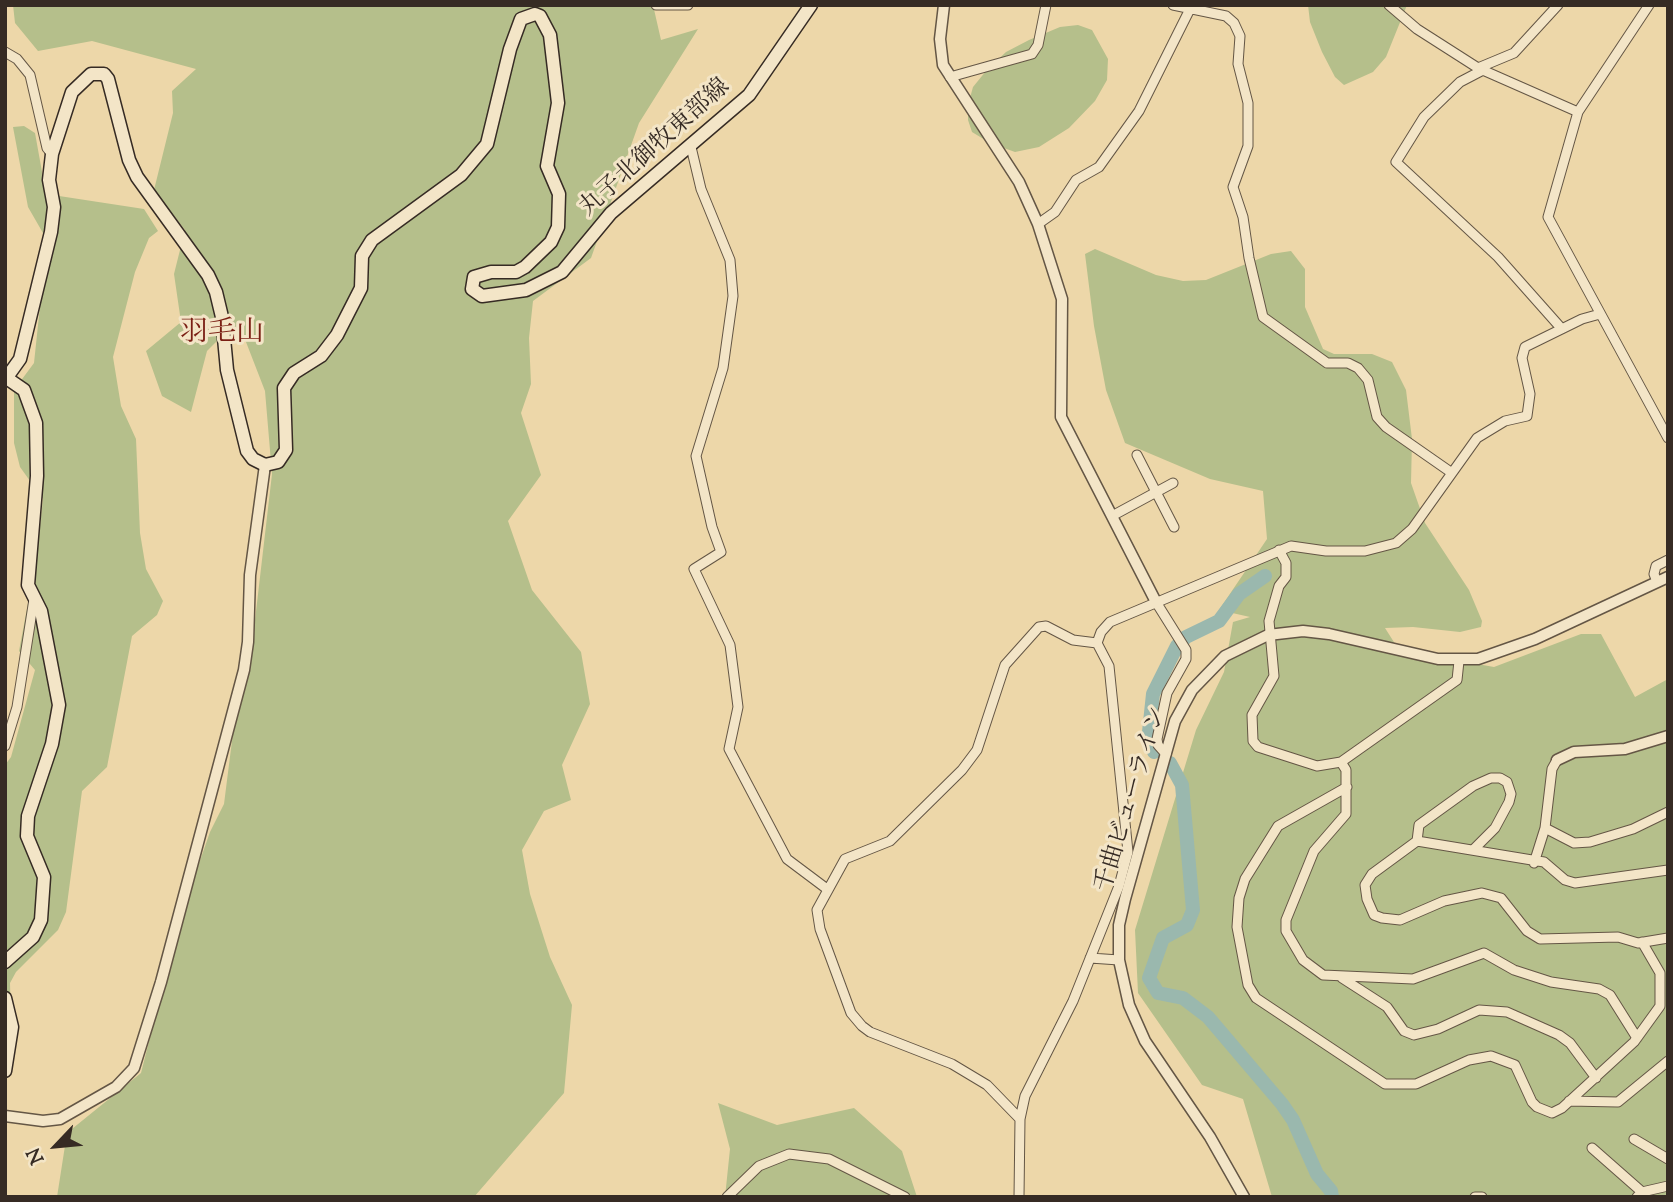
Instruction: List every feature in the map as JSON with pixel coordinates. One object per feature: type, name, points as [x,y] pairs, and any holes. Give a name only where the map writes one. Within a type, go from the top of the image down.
[{"type":"main road","name":"丸子北御牧東部線","points":[[265,465],[278,462],[286,450],[284,388],[293,373],[321,356],[337,335],[361,288],[362,256],[372,240],[461,175],[487,144],[510,49],[521,19],[528,15],[540,16],[550,35],[558,103],[547,166],[559,194],[558,227],[545,248],[525,267],[516,272],[491,272],[474,277],[471,284],[474,292],[482,296],[511,294],[553,278],[611,213],[749,95],[811,5]]},
{"type":"main road","points":[[5,962],[33,937],[41,920],[45,894],[44,877],[27,836],[28,816],[52,744],[59,705],[43,618],[28,585],[37,476],[36,423],[24,390],[7,379],[20,359],[51,232],[54,207],[49,180],[52,154],[72,92],[91,74],[104,74],[113,87],[125,143],[137,177],[208,275],[216,292],[222,317],[227,370],[247,451],[253,459],[265,465]]},
{"type":"main road","points":[[5,998],[12,1027],[5,1071]]},
{"type":"street","points":[[656,5],[688,5]]},
{"type":"street","points":[[944,5],[940,54],[950,77],[1019,182],[1038,224],[1064,308],[1061,417],[1156,602],[1184,646],[1186,659],[1167,694],[1157,739],[1158,745],[1166,754]]},
{"type":"street","points":[[950,77],[1032,54],[1038,45],[1046,5]]},
{"type":"street","points":[[1173,5],[1226,16],[1234,23],[1240,36],[1238,64],[1248,103],[1248,146],[1233,187],[1243,216],[1249,258],[1263,317],[1328,363],[1348,363],[1358,368],[1368,380],[1377,417],[1386,427],[1452,473]]},
{"type":"street","points":[[1389,5],[1417,29],[1481,69],[1578,112]]},
{"type":"street","points":[[1558,5],[1514,53],[1460,82],[1424,117],[1396,162],[1498,257],[1561,328]]},
{"type":"street","points":[[1649,5],[1578,112],[1549,217],[1668,438]]},
{"type":"street","points":[[1038,224],[1055,212],[1076,180],[1099,167],[1139,111],[1147,98],[1156,71],[1176,43],[1192,7]]},
{"type":"street","points":[[5,52],[17,59],[30,75],[47,148],[52,154]]},
{"type":"street","points":[[691,147],[701,189],[730,260],[733,296],[723,368],[696,456],[712,527],[721,552],[694,569],[730,645],[738,707],[729,749],[787,859],[827,889]]},
{"type":"street","points":[[1097,643],[1110,622],[1291,546],[1326,551],[1386,548],[1412,529],[1477,438],[1505,421],[1527,416],[1530,394],[1523,352],[1530,342],[1600,314]]},
{"type":"street","points":[[1137,456],[1174,527]]},
{"type":"street","points":[[5,1116],[43,1121],[60,1119],[116,1087],[134,1068],[161,982],[244,670],[248,642],[250,575],[265,465]]},
{"type":"street","points":[[1112,516],[1173,483]]},
{"type":"street","points":[[1279,550],[1286,563],[1286,577],[1271,605],[1268,635],[1274,676],[1252,715],[1253,741],[1258,747],[1317,766],[1341,762],[1457,680],[1459,661]]},
{"type":"street","points":[[1657,582],[1654,574],[1656,566],[1668,560]]},
{"type":"street","name":"千曲ビューライン","points":[[1244,1197],[1210,1137],[1145,1041],[1129,1005],[1119,960],[1119,925],[1166,754],[1183,704],[1200,678],[1238,648],[1268,635],[1303,631],[1459,661],[1502,652],[1668,577]]},
{"type":"street","points":[[5,746],[17,707],[34,599]]},
{"type":"street","points":[[1020,1119],[987,1085],[952,1064],[870,1032],[862,1026],[852,1013],[820,929],[817,910],[845,859],[890,841],[962,770],[977,750],[1005,665],[1039,627],[1046,626],[1073,640],[1097,643]]},
{"type":"street","points":[[1019,1197],[1020,1119],[1025,1096],[1063,1023],[1119,886],[1128,852],[1109,666],[1097,643]]},
{"type":"street","points":[[1534,863],[1545,828],[1552,769],[1557,760],[1574,752],[1625,749],[1668,736]]},
{"type":"street","points":[[1341,762],[1346,770],[1346,814],[1314,851],[1286,920],[1286,931],[1303,960],[1323,975],[1419,978],[1484,953],[1514,970],[1551,982],[1599,989],[1610,995],[1637,1038]]},
{"type":"street","points":[[1417,841],[1419,825],[1473,786],[1491,778],[1500,778],[1507,782],[1511,794],[1509,802],[1495,828],[1473,850]]},
{"type":"street","points":[[1347,787],[1278,826],[1245,879],[1239,898],[1237,927],[1248,985],[1252,991],[1312,1038],[1385,1084],[1416,1084],[1469,1060],[1491,1056],[1515,1065],[1532,1102],[1552,1113],[1596,1078],[1637,1038],[1660,1006],[1660,973],[1643,942]]},
{"type":"street","points":[[1545,828],[1574,842],[1590,842],[1633,829],[1668,812]]},
{"type":"street","points":[[1668,870],[1575,883],[1565,880],[1544,862],[1534,863],[1417,841],[1372,874],[1365,886],[1374,915],[1400,920],[1465,895],[1492,894],[1501,898],[1527,931],[1540,939],[1618,937],[1643,942],[1668,938]]},
{"type":"street","points":[[1090,958],[1119,960]]},
{"type":"street","points":[[1340,977],[1387,1007],[1404,1031],[1414,1035],[1438,1029],[1479,1010],[1507,1012],[1559,1035],[1570,1043],[1596,1078]]},
{"type":"street","points":[[1569,1101],[1618,1102],[1668,1061]]},
{"type":"street","points":[[1634,1139],[1668,1158]]},
{"type":"street","points":[[1592,1148],[1640,1194],[1668,1186]]},
{"type":"street","points":[[727,1197],[759,1166],[789,1154],[828,1159],[905,1197]]},
{"type":"street","points":[[1475,1197],[1482,1197]]},
{"type":"green space","points":[[13,5],[653,5],[661,40],[698,29],[639,123],[591,258],[533,301],[529,338],[531,384],[521,413],[541,475],[508,521],[532,590],[581,652],[590,704],[562,765],[571,800],[544,811],[522,850],[530,894],[550,957],[572,1005],[564,1093],[474,1197],[57,1197],[67,1133],[141,1073],[181,915],[210,832],[224,804],[233,733],[250,663],[272,474],[265,391],[246,342],[231,327],[207,351],[191,412],[162,396],[146,351],[181,322],[174,274],[185,230],[154,190],[173,113],[172,91],[196,69],[92,41],[38,51],[15,23]]},
{"type":"green space","points":[[1308,5],[1407,5],[1386,57],[1373,72],[1344,85],[1335,77],[1322,52],[1310,22]]},
{"type":"green space","points":[[1078,25],[1092,30],[1108,59],[1107,80],[1095,101],[1069,128],[1039,147],[1015,152],[990,143],[972,132],[968,120],[968,105],[973,87],[986,71],[1006,52],[1029,40],[1060,27]]},
{"type":"green space","points":[[24,126],[35,133],[46,194],[144,209],[158,231],[149,238],[135,272],[113,357],[121,406],[136,439],[140,533],[146,569],[163,601],[157,615],[132,636],[107,767],[82,791],[66,912],[58,930],[16,972],[10,983],[11,1021],[5,1039],[5,765],[11,757],[35,670],[19,651],[36,561],[43,499],[20,467],[14,443],[14,390],[34,363],[47,240],[28,207],[13,127]]},
{"type":"green space","points":[[1095,249],[1156,275],[1183,281],[1206,280],[1271,254],[1291,251],[1305,269],[1305,307],[1323,349],[1334,354],[1372,354],[1392,362],[1406,390],[1412,439],[1411,483],[1425,523],[1469,590],[1482,621],[1481,627],[1460,632],[1413,627],[1385,628],[1399,650],[1494,667],[1581,634],[1601,634],[1635,697],[1668,679],[1668,1197],[1272,1197],[1243,1099],[1202,1085],[1138,993],[1135,930],[1196,730],[1224,672],[1233,622],[1250,617],[1219,610],[1267,539],[1263,491],[1210,479],[1125,443],[1106,390],[1094,326],[1085,254]]},
{"type":"green space","points":[[718,1103],[777,1125],[854,1108],[902,1151],[917,1197],[725,1197],[730,1149]]},
{"type":"waterway","points":[[1154,752],[1149,732],[1153,694],[1177,646],[1186,637],[1219,621],[1239,594],[1265,576]]},
{"type":"waterway","points":[[1170,763],[1182,785],[1193,910],[1187,925],[1163,938],[1149,978],[1158,993],[1183,998],[1208,1017],[1282,1104],[1293,1120],[1317,1174],[1331,1191],[1332,1197]]},
{"type":"district","name":"羽毛山","points":[[222,335]]}]
